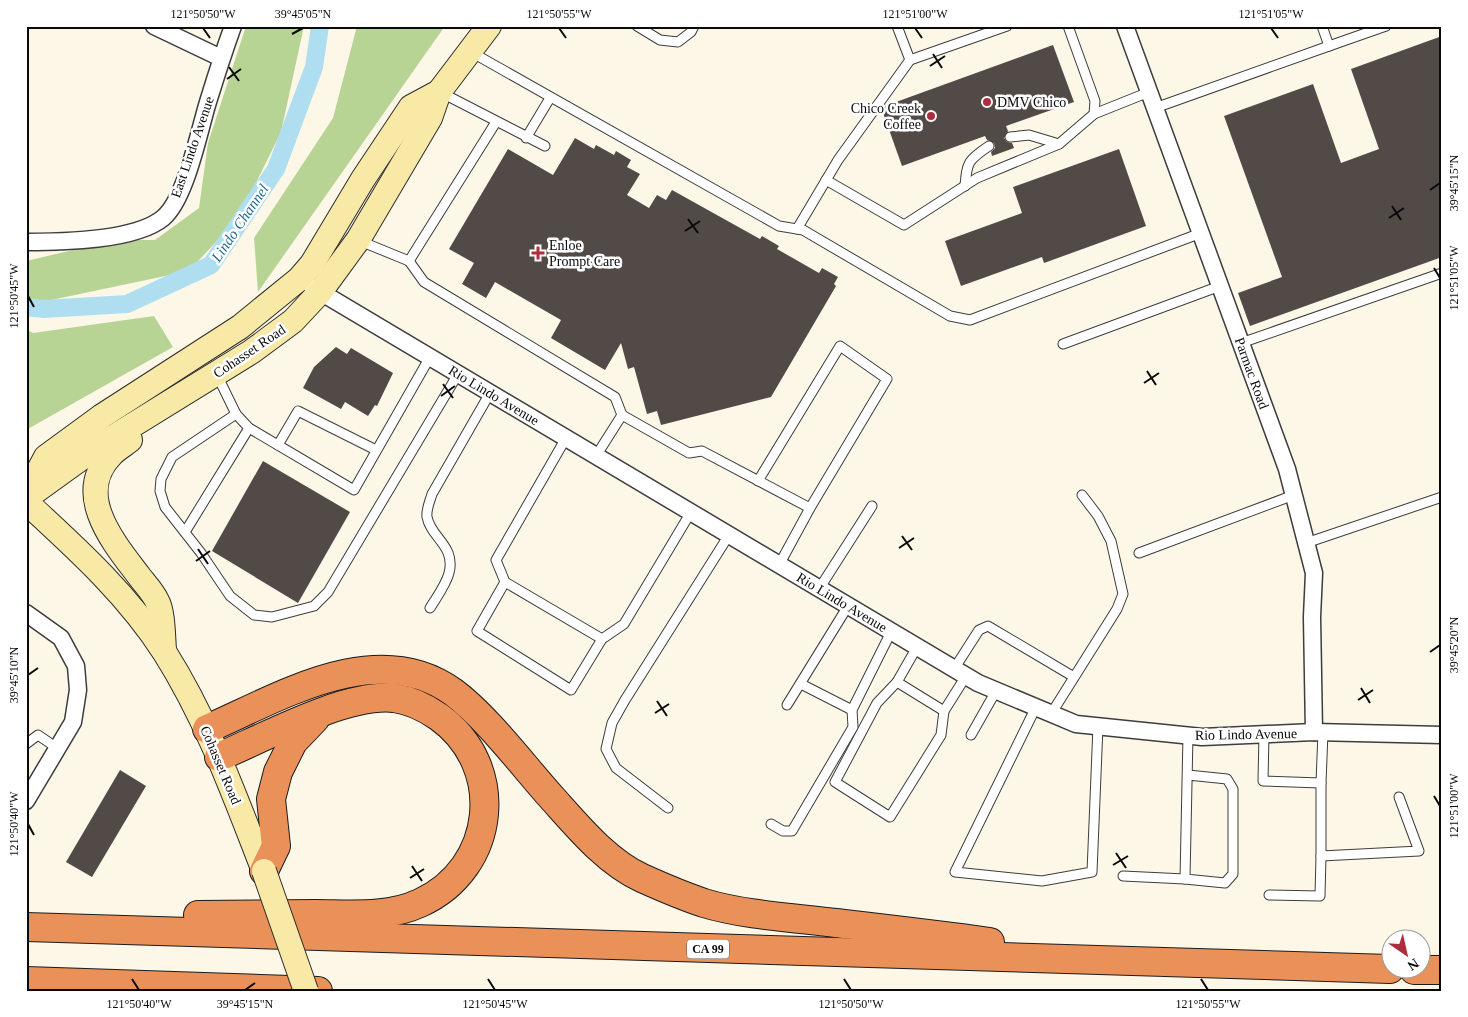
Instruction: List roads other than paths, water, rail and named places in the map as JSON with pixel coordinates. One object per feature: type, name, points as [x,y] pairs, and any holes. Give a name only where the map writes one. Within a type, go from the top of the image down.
[{"type":"highway","points":[[207,729],[306,686],[350,671],[388,669],[425,675],[453,693],[480,717],[572,821],[605,853],[640,877],[706,903],[763,914],[1006,944],[1033,959]]},
{"type":"highway","points":[[67,928],[111,916],[382,914],[420,903],[446,886],[468,863],[476,848],[485,812],[482,781],[472,755],[452,727],[426,708],[396,698],[372,698],[342,704],[220,757]]},
{"type":"highway","points":[[264,871],[276,846],[271,799],[278,772],[293,742],[319,714]]},
{"type":"highway","name":"CA 99","points":[[26,927],[1380,969]]},
{"type":"highway","points":[[26,981],[318,991]]},
{"type":"main road","name":"Cohasset Road","points":[[26,496],[94,450],[217,374],[276,334],[320,292],[358,240],[430,118],[439,92],[489,26]]},
{"type":"main road","name":"Cohasset Road","points":[[26,496],[46,457],[102,416],[240,327],[299,279],[312,264],[367,172],[411,107],[439,92]]},
{"type":"main road","points":[[164,652],[158,602],[103,526],[97,509],[96,489],[100,472],[111,455],[154,422],[173,400]]},
{"type":"main road","name":"Cohasset Road","points":[[26,502],[93,564],[125,600],[164,652],[207,729],[220,757],[264,871],[306,991]]},
{"type":"street","points":[[154,26],[221,58]]},
{"type":"street","name":"East Lindo Avenue","points":[[26,242],[107,238],[151,225],[163,217],[180,191],[221,58],[233,26]]},
{"type":"street","name":"Parmac Road","points":[[1125,26],[1241,343],[1294,495],[1314,573],[1312,617],[1318,732]]},
{"type":"street","name":"Rio Lindo Avenue","points":[[299,279],[960,672],[996,691],[1076,724],[1188,736],[1318,732],[1442,735]]},
{"type":"street","points":[[26,613],[61,638],[76,666],[78,690],[73,722],[26,801]]},
{"type":"lane","points":[[637,26],[660,40],[678,42],[691,32],[694,26]]},
{"type":"lane","points":[[897,26],[910,60]]},
{"type":"lane","points":[[797,229],[826,180],[910,60],[1007,26]]},
{"type":"lane","points":[[1068,26],[1095,101],[1094,114]]},
{"type":"lane","points":[[1322,26],[1330,46]]},
{"type":"lane","points":[[1155,108],[1330,46],[1373,28],[1386,26]]},
{"type":"lane","points":[[471,52],[779,226],[797,229],[950,316],[970,320],[1200,234]]},
{"type":"lane","points":[[439,92],[545,146]]},
{"type":"lane","points":[[826,180],[904,225],[977,178],[1059,144],[1094,114],[1149,92]]},
{"type":"lane","points":[[526,138],[550,98]]},
{"type":"lane","points":[[409,261],[496,122]]},
{"type":"lane","points":[[1010,137],[1029,135],[1059,144]]},
{"type":"lane","points":[[964,186],[967,165],[973,157],[989,146]]},
{"type":"lane","points":[[358,240],[409,261],[424,282],[615,398],[622,415],[689,453],[702,451],[810,508]]},
{"type":"lane","points":[[1241,343],[1442,273]]},
{"type":"lane","points":[[1064,344],[1220,286]]},
{"type":"lane","points":[[758,481],[840,346],[886,379],[810,508],[779,565]]},
{"type":"lane","points":[[217,374],[236,414],[249,428],[354,490],[430,357]]},
{"type":"lane","points":[[236,414],[172,457],[161,479],[160,491],[165,507],[230,596],[254,615],[272,617],[314,606],[328,592],[458,374]]},
{"type":"lane","points":[[430,608],[449,574],[450,560],[446,546],[427,517],[428,506],[432,494],[490,393]]},
{"type":"lane","points":[[278,445],[298,411],[376,450]]},
{"type":"lane","points":[[596,456],[622,415]]},
{"type":"lane","points":[[185,532],[249,428]]},
{"type":"lane","points":[[566,438],[496,560],[505,582],[602,639]]},
{"type":"lane","points":[[1082,495],[1098,516],[1111,541],[1123,594],[1117,609],[1074,677],[1044,710],[955,872],[1042,881],[1092,872],[1098,726]]},
{"type":"lane","points":[[1139,553],[1294,495]]},
{"type":"lane","points":[[1306,543],[1442,497]]},
{"type":"lane","points":[[819,589],[872,506]]},
{"type":"lane","points":[[505,582],[477,631],[571,690],[602,639],[624,624],[691,512]]},
{"type":"lane","points":[[668,808],[616,768],[606,749],[608,740],[612,723],[625,700],[730,535]]},
{"type":"lane","points":[[787,706],[848,606]]},
{"type":"lane","points":[[917,647],[896,682],[877,703],[835,782],[890,818],[941,736],[944,711],[979,630],[985,626],[1074,677]]},
{"type":"lane","points":[[771,824],[783,831],[792,831],[853,727],[852,710],[891,632]]},
{"type":"lane","points":[[896,682],[944,711]]},
{"type":"lane","points":[[801,684],[852,710]]},
{"type":"lane","points":[[971,735],[996,691]]},
{"type":"lane","points":[[1269,894],[1320,896],[1321,783],[1318,732]]},
{"type":"lane","points":[[1264,734],[1262,781],[1321,783]]},
{"type":"lane","points":[[26,744],[38,735],[57,748]]},
{"type":"lane","points":[[1184,879],[1188,736]]},
{"type":"lane","points":[[844,742],[854,747]]},
{"type":"lane","points":[[1123,876],[1225,883],[1233,874],[1233,789],[1227,779],[1188,775]]},
{"type":"lane","points":[[1321,856],[1419,851],[1399,797]]},
{"type":"waterway","name":"Lindo Channel","points":[[26,307],[44,309],[127,304],[211,265],[276,169],[314,67],[320,26]]},
{"type":"place","name":"DMV Chico","points":[[987,102]]},
{"type":"place","name":"Chico Creek Coffee","points":[[931,116]]},
{"type":"place","name":"Enloe Prompt Care","points":[[538,253]]}]
